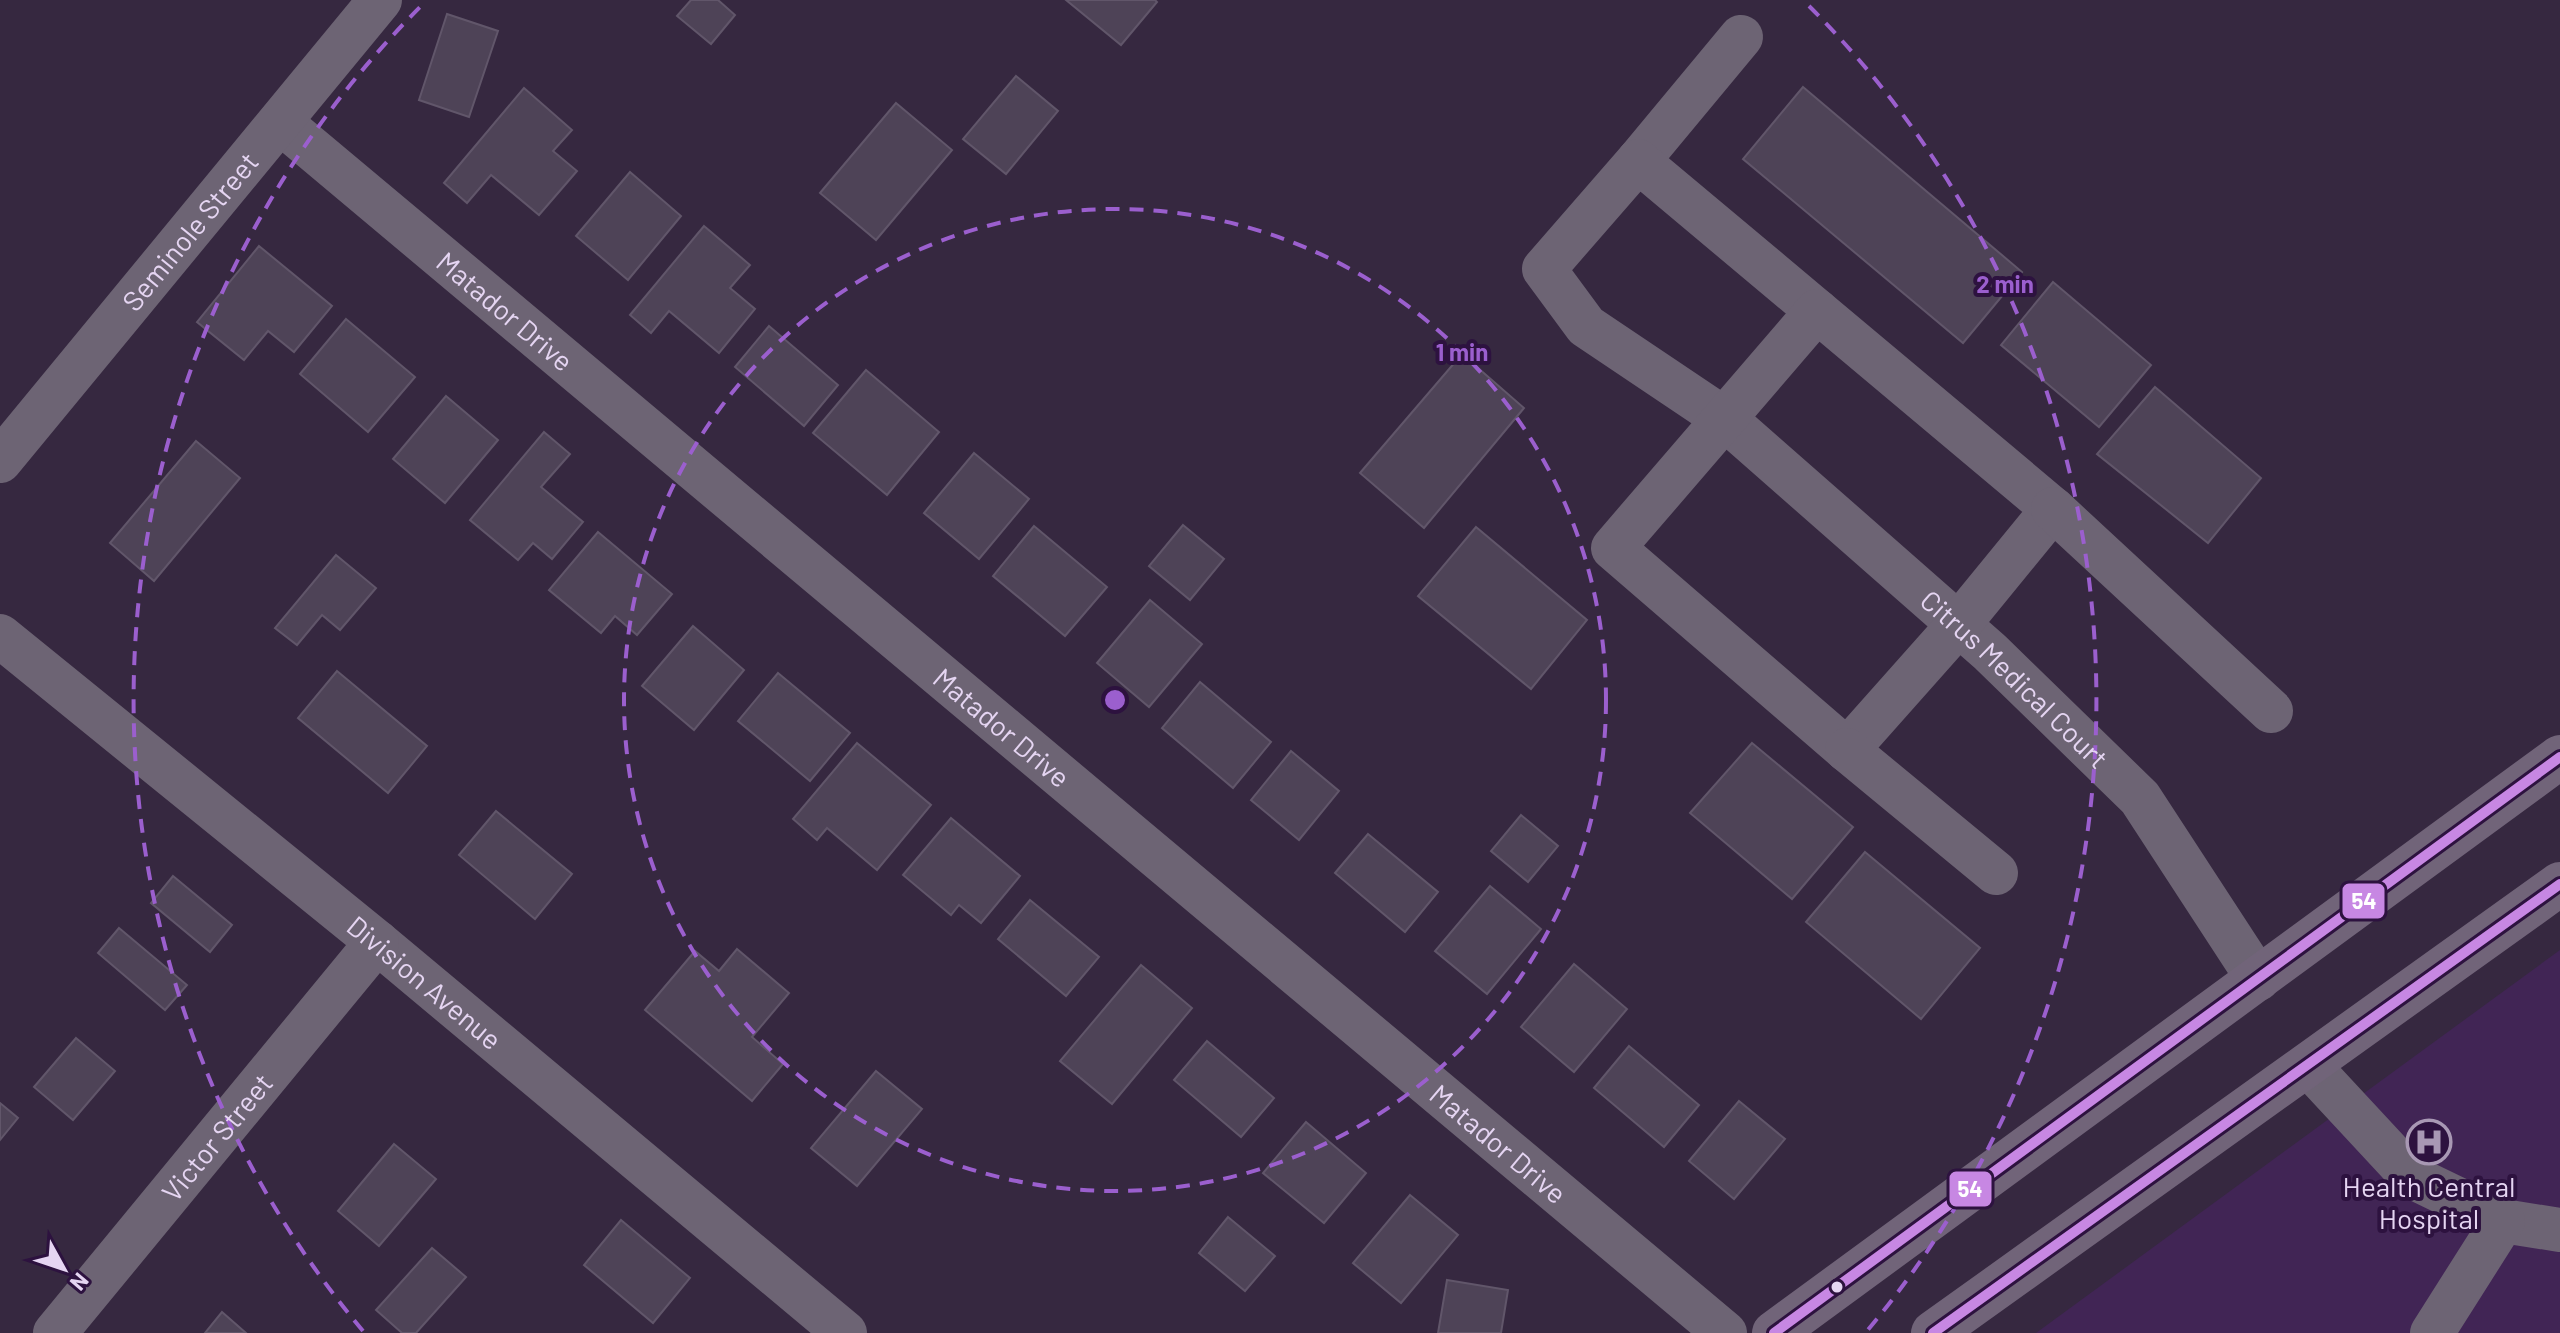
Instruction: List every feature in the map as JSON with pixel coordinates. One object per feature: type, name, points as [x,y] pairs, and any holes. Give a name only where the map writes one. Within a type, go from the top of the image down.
[{"type":"main road","points":[[1774,1333],[2560,757]]},
{"type":"main road","points":[[1933,1333],[2560,884]]},
{"type":"street","name":"Seminole Street","points":[[0,461],[380,0]]},
{"type":"street","points":[[1741,37],[1638,161],[2053,509],[2271,711]]},
{"type":"street","name":"Matador Drive","points":[[280,122],[1725,1333]]},
{"type":"street","name":"Citrus Medical Court","points":[[1638,161],[1544,269],[1586,326],[1726,420],[1959,624],[2140,798],[2258,979]]},
{"type":"street","points":[[1817,311],[1613,548],[1847,750],[1996,873]]},
{"type":"street","points":[[1847,750],[1959,624],[2053,509]]},
{"type":"street","name":"Division Avenue","points":[[0,636],[377,942],[845,1333]]},
{"type":"street","name":"Victor Street","points":[[55,1333],[377,942]]},
{"type":"street","points":[[2308,1065],[2412,1177],[2503,1221],[2560,1230]]},
{"type":"street","points":[[2432,1333],[2503,1221]]},
{"type":"shaded area","name":"Health Central Hospital","points":[[2560,950],[2560,1333],[2036,1333]]},
{"type":"building","points":[[691,0],[718,0],[735,15],[711,44],[677,16]]},
{"type":"building","points":[[1066,0],[1155,0],[1157,2],[1121,45]]},
{"type":"building","points":[[447,14],[498,31],[469,117],[419,100]]},
{"type":"building","points":[[1016,76],[1058,111],[1006,174],[963,139]]},
{"type":"building","points":[[1803,87],[2022,272],[1963,343],[1743,159]]},
{"type":"building","points":[[524,88],[572,130],[553,151],[577,171],[539,215],[491,175],[467,203],[444,183]]},
{"type":"building","points":[[896,103],[952,150],[876,240],[820,193]]},
{"type":"building","points":[[630,172],[681,216],[628,280],[576,236]]},
{"type":"building","points":[[704,226],[750,265],[730,288],[755,309],[719,353],[669,311],[651,333],[630,315]]},
{"type":"building","points":[[259,246],[332,306],[294,352],[268,331],[244,360],[197,322]]},
{"type":"building","points":[[2053,282],[2151,365],[2099,427],[2001,345]]},
{"type":"building","points":[[346,319],[415,377],[368,432],[300,374]]},
{"type":"building","points":[[769,326],[838,385],[804,426],[735,367]]},
{"type":"building","points":[[1462,354],[1524,408],[1424,528],[1360,473]]},
{"type":"building","points":[[866,370],[939,432],[887,495],[813,433]]},
{"type":"building","points":[[2155,387],[2261,478],[2208,543],[2097,454]]},
{"type":"building","points":[[446,396],[498,440],[445,503],[393,459]]},
{"type":"building","points":[[544,432],[570,454],[541,487],[583,522],[552,559],[533,543],[518,560],[470,520]]},
{"type":"building","points":[[196,441],[240,478],[154,581],[110,543]]},
{"type":"building","points":[[974,453],[1029,499],[979,559],[924,513]]},
{"type":"building","points":[[1183,525],[1224,559],[1190,600],[1149,566]]},
{"type":"building","points":[[1034,526],[1107,587],[1065,636],[993,576]]},
{"type":"building","points":[[1476,527],[1587,620],[1531,689],[1418,596]]},
{"type":"building","points":[[598,532],[672,594],[637,635],[615,616],[601,633],[549,590]]},
{"type":"building","points":[[336,555],[376,588],[340,630],[322,615],[297,645],[275,628]]},
{"type":"building","points":[[1150,600],[1202,644],[1149,707],[1097,663]]},
{"type":"building","points":[[693,626],[744,670],[694,730],[642,686]]},
{"type":"building","points":[[337,671],[427,746],[388,793],[298,718]]},
{"type":"building","points":[[778,673],[850,733],[810,781],[738,721]]},
{"type":"building","points":[[1200,682],[1271,742],[1233,788],[1162,728]]},
{"type":"building","points":[[857,743],[931,805],[877,870],[827,828],[817,840],[793,819]]},
{"type":"building","points":[[1752,743],[1853,827],[1792,899],[1690,813]]},
{"type":"building","points":[[1291,751],[1339,791],[1299,840],[1251,800]]},
{"type":"building","points":[[496,811],[572,874],[535,919],[459,855]]},
{"type":"building","points":[[1521,815],[1558,846],[1528,882],[1491,851]]},
{"type":"building","points":[[951,818],[1020,876],[981,923],[959,905],[951,915],[903,875]]},
{"type":"building","points":[[1368,834],[1438,892],[1405,932],[1335,873]]},
{"type":"building","points":[[1865,852],[1980,948],[1921,1019],[1806,922]]},
{"type":"building","points":[[173,876],[232,925],[210,952],[151,903]]},
{"type":"building","points":[[1490,886],[1541,929],[1487,994],[1435,951]]},
{"type":"building","points":[[1030,900],[1099,957],[1066,996],[998,939]]},
{"type":"building","points":[[119,928],[187,985],[165,1010],[98,953]]},
{"type":"building","points":[[737,949],[789,993],[752,1037],[783,1064],[752,1101],[645,1010],[695,951],[719,971]]},
{"type":"building","points":[[1574,964],[1627,1009],[1574,1072],[1521,1027]]},
{"type":"building","points":[[1141,965],[1192,1008],[1112,1104],[1060,1061]]},
{"type":"building","points":[[76,1038],[115,1071],[73,1120],[34,1087]]},
{"type":"building","points":[[1207,1041],[1274,1098],[1241,1137],[1174,1080]]},
{"type":"building","points":[[1629,1046],[1699,1105],[1664,1147],[1594,1088]]},
{"type":"building","points":[[876,1071],[922,1109],[857,1186],[811,1148]]},
{"type":"building","points":[[1739,1101],[1785,1139],[1734,1199],[1689,1161]]},
{"type":"building","points":[[0,1103],[18,1118],[0,1140]]},
{"type":"building","points":[[1306,1122],[1366,1173],[1324,1223],[1263,1173]]},
{"type":"building","points":[[394,1144],[436,1179],[379,1246],[338,1211]]},
{"type":"building","points":[[1410,1195],[1458,1235],[1401,1303],[1353,1263]]},
{"type":"building","points":[[1228,1217],[1275,1256],[1245,1291],[1199,1253]]},
{"type":"building","points":[[621,1220],[690,1278],[653,1323],[584,1265]]},
{"type":"building","points":[[432,1248],[466,1277],[416,1333],[402,1333],[376,1310]]},
{"type":"building","points":[[1447,1280],[1508,1290],[1501,1333],[1438,1333]]},
{"type":"building","points":[[222,1312],[246,1333],[205,1333]]},
{"type":"transit line","name":"54","points":[[1774,1333],[2560,757]]},
{"type":"transit line","name":"54","points":[[1933,1333],[2560,884]]},
{"type":"place","name":"Health Central Hospital","points":[[2429,1142]]}]
